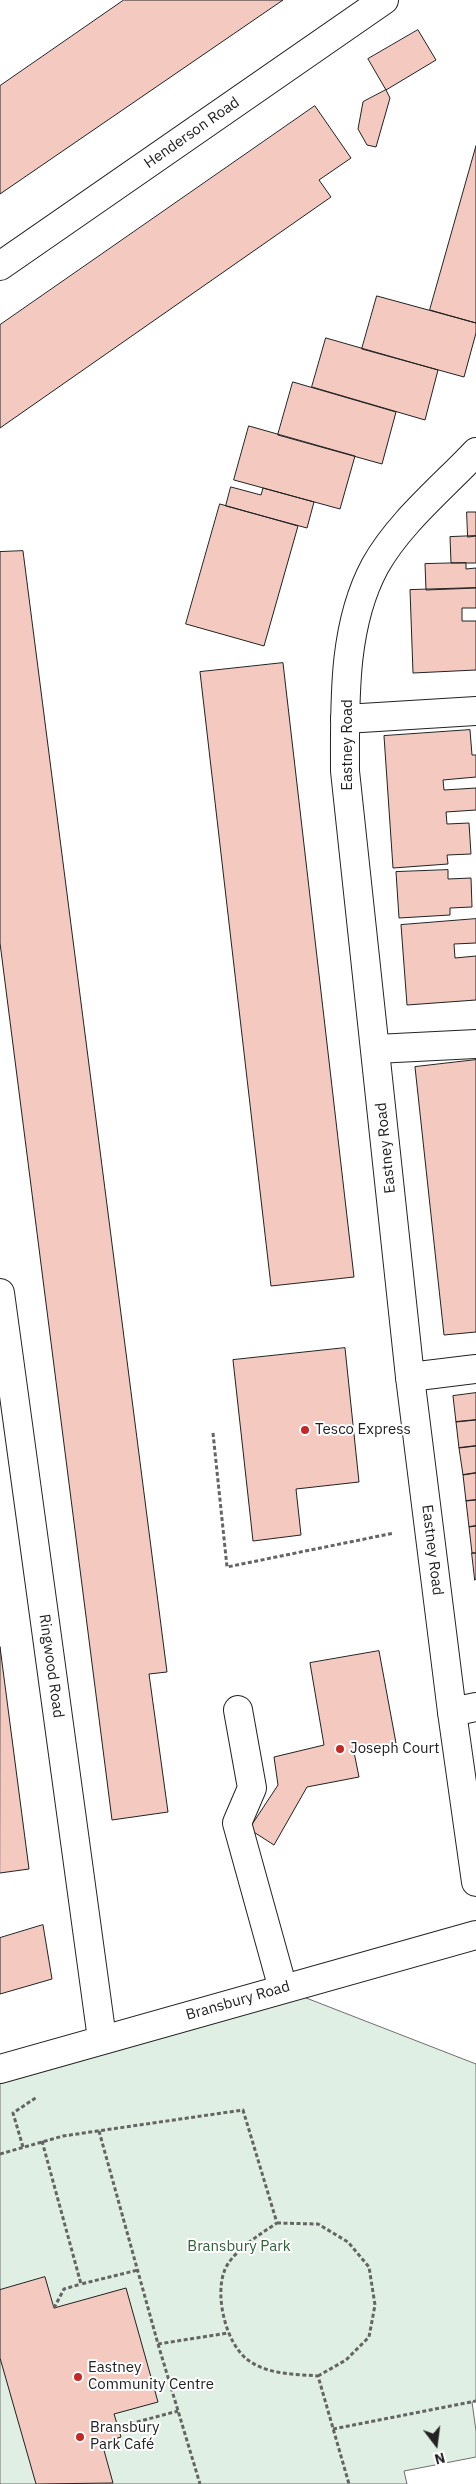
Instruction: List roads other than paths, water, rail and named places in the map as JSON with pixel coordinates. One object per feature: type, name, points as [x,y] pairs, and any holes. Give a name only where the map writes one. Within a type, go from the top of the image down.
[{"type":"street","name":"Henderson Road","points":[[0,266],[384,0]]},
{"type":"street","name":"Eastney Road","points":[[476,452],[400,531],[375,566],[361,602],[351,641],[345,719],[345,771],[410,1377],[429,1526],[464,1710],[476,1882]]},
{"type":"street","points":[[345,719],[476,711]]},
{"type":"street","points":[[376,1049],[476,1044]]},
{"type":"street","name":"Ringwood Road","points":[[0,1293],[102,2039]]},
{"type":"street","points":[[410,1377],[476,1369]]},
{"type":"street","points":[[238,1710],[252,1788],[237,1823],[283,1989]]},
{"type":"street","name":"Bransbury Road","points":[[0,2069],[476,1935]]},
{"type":"place","name":"Tesco Express","points":[[305,1430]]},
{"type":"place","name":"Joseph Court","points":[[340,1749]]},
{"type":"place","name":"Eastney Community Centre","points":[[78,2377]]},
{"type":"place","name":"Bransbury Park Café","points":[[80,2437]]},
{"type":"park label","name":"Bransbury Park","points":[[239,2247]]}]
